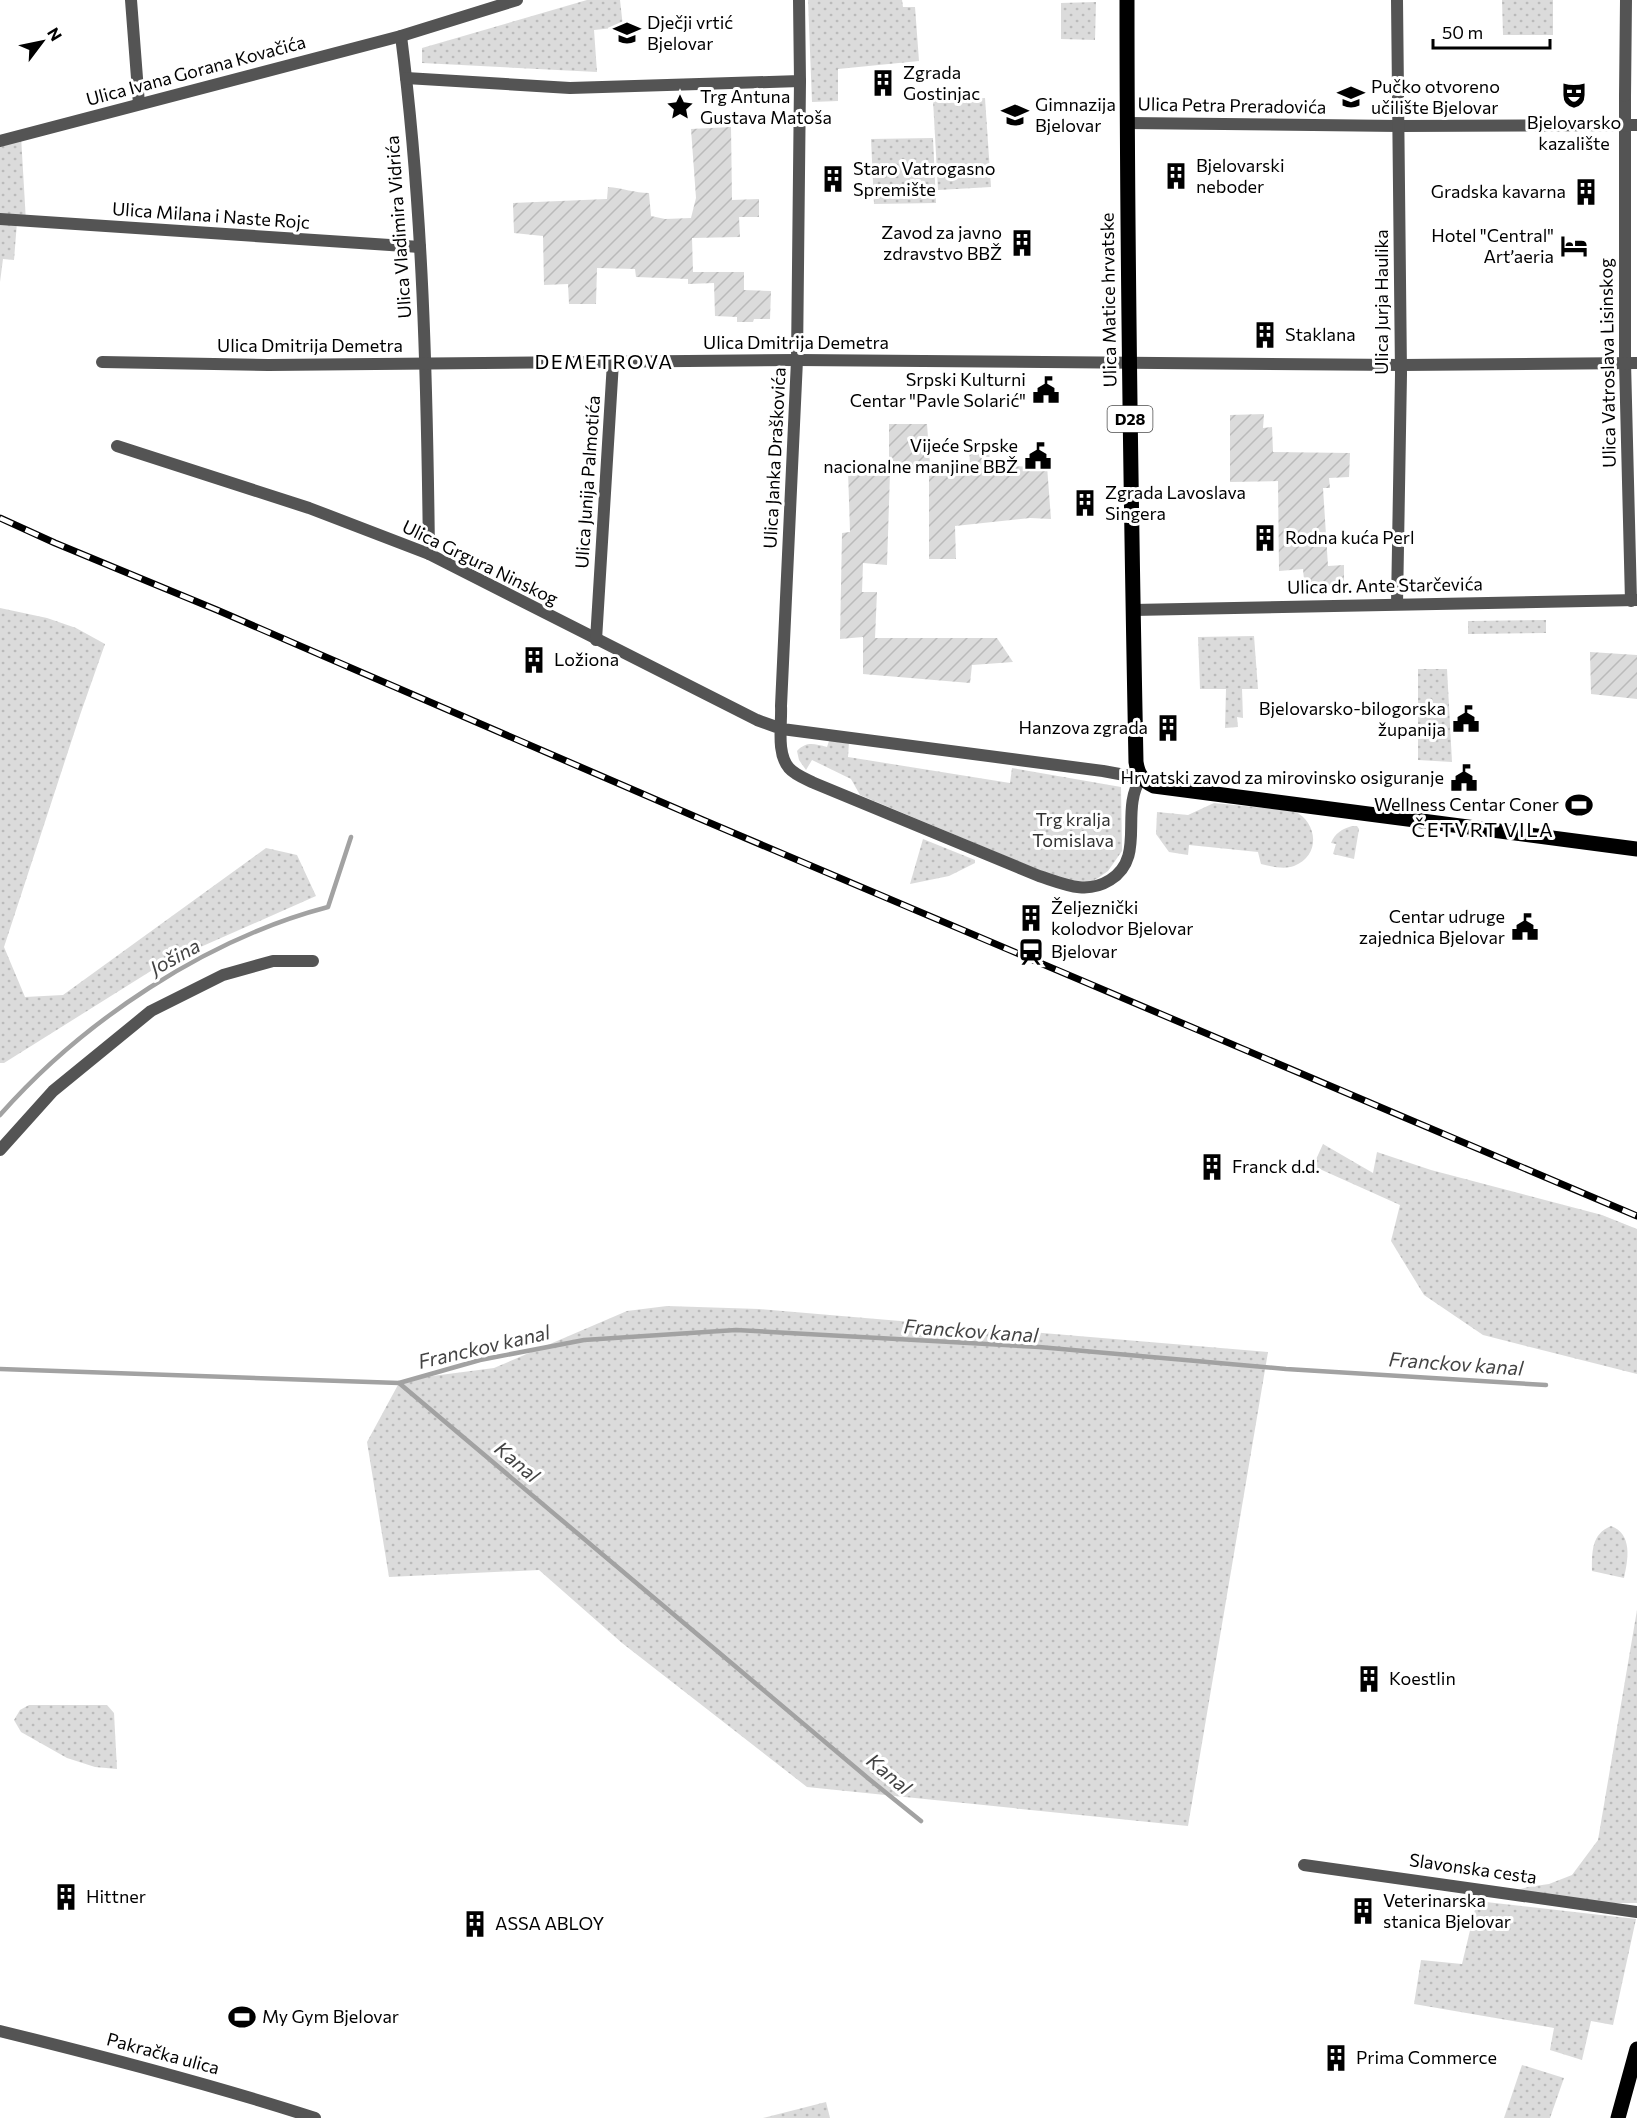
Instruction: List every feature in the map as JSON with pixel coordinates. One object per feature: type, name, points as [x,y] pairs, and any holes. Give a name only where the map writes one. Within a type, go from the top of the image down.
[{"type":"main road","name":"Ulica Matice hrvatske","points":[[1127,0],[1133,610],[1136,762],[1140,778]]},
{"type":"main road","points":[[1140,778],[1154,786],[1637,849]]},
{"type":"main road","points":[[1618,2118],[1637,2049]]},
{"type":"street","points":[[131,0],[139,104]]},
{"type":"street","points":[[517,0],[401,36],[406,78],[570,88],[800,81],[800,0]]},
{"type":"street","name":"Ulica Jurja Haulika","points":[[1397,0],[1401,365],[1397,604]]},
{"type":"street","name":"Ulica Vatroslava Lisinskog","points":[[1626,0],[1625,96],[1630,125],[1634,601]]},
{"type":"street","name":"Ulica Ivana Gorana Kovačića","points":[[0,141],[401,36]]},
{"type":"street","name":"Ulica Vladimira Vidrića","points":[[406,78],[420,247],[426,364],[429,554]]},
{"type":"street","name":"Ulica Janka Draškovića","points":[[782,729],[797,360],[800,81]]},
{"type":"street","name":"Ulica Petra Preradovića","points":[[1127,123],[1399,126],[1630,125]]},
{"type":"street","name":"Ulica Milana i Naste Rojc","points":[[0,219],[420,247]]},
{"type":"street","name":"Ulica Dmitrija Demetra","points":[[102,362],[268,365],[797,360],[1401,365],[1631,363]]},
{"type":"street","name":"Ulica Junija Palmotića","points":[[596,640],[613,362]]},
{"type":"street","name":"Ulica Grgura Ninskog","points":[[117,446],[309,508],[429,554],[757,720],[782,729]]},
{"type":"street","name":"Ulica dr. Ante Starčevića","points":[[1133,610],[1634,601]]},
{"type":"street","points":[[782,729],[1103,771],[1140,778],[1131,796],[1130,851],[1125,867],[1102,885],[1089,889],[1076,888],[981,853],[789,769],[781,746],[782,729]]},
{"type":"street","points":[[0,1150],[53,1091],[151,1011],[223,975],[273,961],[313,961]]},
{"type":"street","name":"Slavonska cesta","points":[[1304,1865],[1637,1912]]},
{"type":"street","name":"Pakračka ulica","points":[[0,2031],[158,2071],[315,2118]]},
{"type":"green space","points":[[587,0],[620,0],[623,27],[594,30],[597,72],[422,63],[422,48]]},
{"type":"green space","name":"Trg Antuna Gustava Matoša","points":[[808,0],[902,0],[903,7],[915,7],[919,61],[838,69],[838,101],[812,102]]},
{"type":"green space","points":[[1502,0],[1553,0],[1553,35],[1503,35]]},
{"type":"green space","points":[[1096,2],[1095,40],[1061,39],[1061,3]]},
{"type":"green space","points":[[985,98],[991,187],[938,190],[933,100]]},
{"type":"green space","points":[[731,127],[732,200],[759,199],[759,217],[739,217],[740,237],[692,238],[693,272],[744,272],[744,290],[771,291],[770,319],[737,322],[737,317],[715,316],[714,283],[688,284],[688,279],[636,277],[635,269],[597,268],[596,304],[569,304],[568,284],[544,285],[543,236],[514,233],[513,203],[607,199],[608,187],[649,193],[651,216],[665,219],[691,218],[696,198],[691,129]]},
{"type":"green space","points":[[21,136],[26,222],[17,222],[14,260],[3,259],[0,282],[0,141]]},
{"type":"green space","points":[[933,138],[936,203],[874,204],[871,139]]},
{"type":"green space","points":[[1264,414],[1263,428],[1272,427],[1273,452],[1350,453],[1349,477],[1329,478],[1330,488],[1323,488],[1328,566],[1344,565],[1344,587],[1305,590],[1303,569],[1279,571],[1278,481],[1230,482],[1230,415]]},
{"type":"green space","points":[[889,424],[927,424],[930,464],[970,466],[969,443],[989,445],[990,467],[1047,466],[1051,519],[1030,518],[955,526],[956,559],[929,559],[929,470],[890,473],[887,565],[863,563],[862,592],[877,592],[875,638],[997,638],[1013,662],[972,665],[970,683],[863,674],[863,637],[840,639],[842,533],[850,532],[848,470],[889,468]]},
{"type":"green space","points":[[0,608],[47,618],[76,628],[105,644],[4,947],[25,997],[63,995],[266,848],[297,855],[316,896],[162,964],[4,1063],[0,1063]]},
{"type":"green space","points":[[1546,620],[1546,633],[1468,634],[1468,621]]},
{"type":"green space","points":[[1254,636],[1258,689],[1242,689],[1243,718],[1237,717],[1238,727],[1225,728],[1226,689],[1200,689],[1198,637]]},
{"type":"green space","points":[[1590,652],[1637,655],[1637,699],[1591,694]]},
{"type":"green space","points":[[1418,669],[1447,669],[1452,762],[1418,760]]},
{"type":"green space","name":"Trg kralja Tomislava","points":[[830,738],[849,742],[848,757],[1010,783],[1012,768],[1121,787],[1122,851],[1108,871],[1098,878],[1087,884],[1072,884],[860,795],[851,779],[812,760],[806,770],[799,760],[797,751],[814,744],[827,747]]},
{"type":"green space","points":[[1214,803],[1294,811],[1302,816],[1312,831],[1312,847],[1309,855],[1294,866],[1281,868],[1261,864],[1258,852],[1189,845],[1188,855],[1169,852],[1156,834],[1157,812],[1188,815]]},
{"type":"green space","points":[[1352,826],[1357,826],[1359,829],[1354,859],[1333,854],[1336,844],[1331,843],[1337,834]]},
{"type":"green space","points":[[923,839],[975,860],[975,863],[949,876],[910,884]]},
{"type":"green space","points":[[1323,1144],[1373,1173],[1377,1152],[1431,1170],[1602,1215],[1637,1229],[1637,1374],[1483,1335],[1424,1295],[1391,1241],[1400,1205],[1313,1166]]},
{"type":"green space","points":[[667,1306],[759,1309],[1268,1352],[1188,1826],[807,1787],[622,1643],[539,1570],[389,1577],[367,1442],[399,1383],[417,1378],[494,1368],[627,1311]]},
{"type":"green space","points":[[1611,1526],[1623,1535],[1626,1541],[1627,1563],[1624,1578],[1592,1571],[1596,1539],[1604,1529]]},
{"type":"green space","points":[[1637,1610],[1637,1903],[1611,1903],[1511,1892],[1549,1884],[1572,1875],[1598,1840]]},
{"type":"green space","points":[[29,1705],[107,1705],[114,1713],[117,1769],[95,1767],[67,1758],[21,1732],[14,1720],[20,1710]]},
{"type":"green space","points":[[1477,1901],[1636,1919],[1613,2025],[1591,2021],[1582,2060],[1550,2050],[1554,2028],[1414,2004],[1421,1960],[1462,1964]]},
{"type":"green space","points":[[1522,2065],[1564,2078],[1550,2118],[1504,2118]]},
{"type":"green space","points":[[826,2102],[830,2118],[763,2118]]},
{"type":"waterway","name":"Jošina","points":[[0,1115],[69,1047],[108,1016],[149,988],[192,962],[237,940],[282,921],[328,907],[351,837]]},
{"type":"waterway","name":"Franckov kanal","points":[[399,1383],[480,1360],[584,1340],[736,1330],[1039,1347],[1286,1369],[1546,1385]]},
{"type":"waterway","name":"Kanal","points":[[0,1369],[399,1383],[921,1821]]},
{"type":"railway","points":[[0,518],[703,820],[1637,1216]]},
{"type":"place","name":"Dječji vrtić Bjelovar","points":[[627,33]]},
{"type":"place","name":"Zgrada Gostinjac","points":[[883,83]]},
{"type":"place","name":"Bjelovarsko kazalište","points":[[1574,95]]},
{"type":"place","name":"Pučko otvoreno učilište Bjelovar","points":[[1351,97]]},
{"type":"place","name":"Trg Antuna Gustava Matoša","points":[[680,107]]},
{"type":"place","name":"Gimnazija Bjelovar","points":[[1015,115]]},
{"type":"place","name":"Bjelovarski neboder","points":[[1176,176]]},
{"type":"place","name":"Staro Vatrogasno Spremište","points":[[833,179]]},
{"type":"place","name":"Gradska kavarna","points":[[1586,192]]},
{"type":"place","name":"Zavod za javno zdravstvo BBŽ","points":[[1022,243]]},
{"type":"place","name":"Hotel \"Central\" Art’aeria","points":[[1574,246]]},
{"type":"place","name":"Staklana","points":[[1265,335]]},
{"type":"place","name":"Srpski Kulturni Centar \"Pavle Solarić\"","points":[[1046,390]]},
{"type":"place","name":"Vijeće Srpske nacionalne manjine BBŽ","points":[[1038,456]]},
{"type":"place","name":"Zgrada Lavoslava Singera","points":[[1085,503]]},
{"type":"place","name":"Rodna kuća Perl","points":[[1265,538]]},
{"type":"place","name":"Ložiona","points":[[534,660]]},
{"type":"place","name":"Bjelovarsko-bilogorska županija","points":[[1466,719]]},
{"type":"place","name":"Hanzova zgrada","points":[[1168,728]]},
{"type":"place","name":"Hrvatski zavod za mirovinsko osiguranje","points":[[1464,778]]},
{"type":"place","name":"Wellness Centar Coner","points":[[1579,805]]},
{"type":"place","name":"Željeznički kolodvor Bjelovar","points":[[1031,918]]},
{"type":"place","name":"Centar udruge zajednica Bjelovar","points":[[1525,927]]},
{"type":"place","name":"Bjelovar","points":[[1031,952]]},
{"type":"place","name":"Franck d.d.","points":[[1212,1167]]},
{"type":"place","name":"Koestlin","points":[[1369,1679]]},
{"type":"place","name":"Hittner","points":[[66,1897]]},
{"type":"place","name":"Veterinarska stanica Bjelovar","points":[[1363,1911]]},
{"type":"place","name":"ASSA ABLOY","points":[[475,1924]]},
{"type":"place","name":"My Gym Bjelovar","points":[[242,2017]]},
{"type":"place","name":"Prima Commerce","points":[[1336,2058]]},
{"type":"district","name":"DEMETROVA","points":[[604,362]]},
{"type":"district","name":"ČETVRT VILA","points":[[1483,830]]}]
